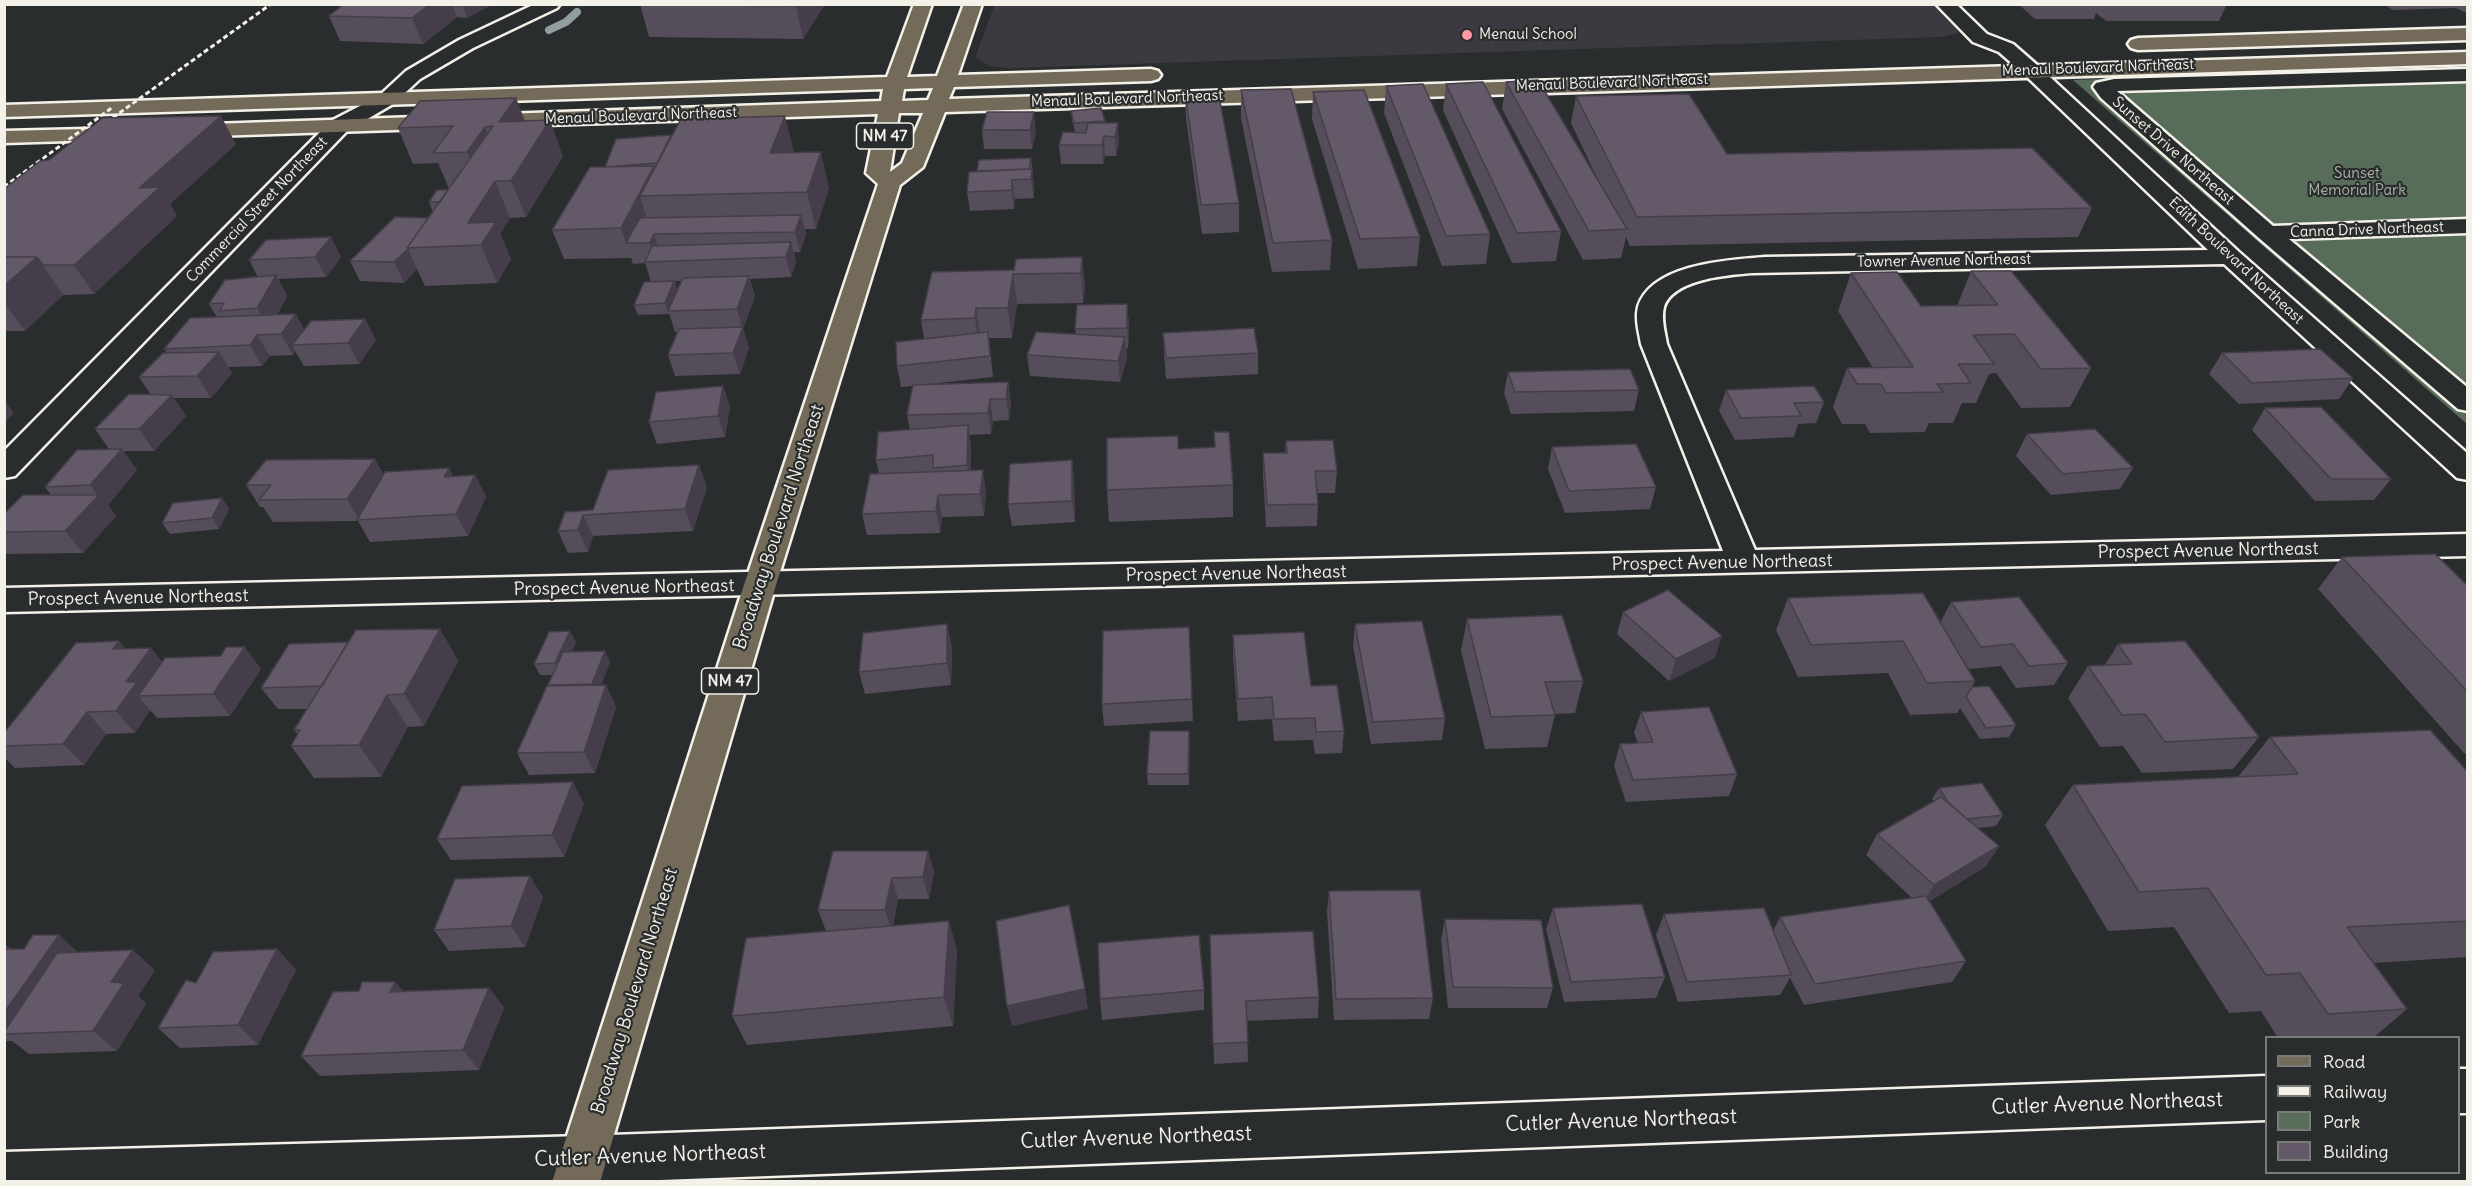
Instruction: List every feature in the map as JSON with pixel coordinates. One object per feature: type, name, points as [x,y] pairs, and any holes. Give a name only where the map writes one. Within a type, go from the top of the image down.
[{"type":"main road","name":"NM 47","points":[[923,4],[895,83],[877,173],[890,182],[912,167],[946,82],[973,4]]},
{"type":"main road","name":"Menaul Boulevard Northeast","points":[[2123,44],[2468,34]]},
{"type":"main road","name":"Menaul Boulevard Northeast","points":[[1959,50],[2022,55]]},
{"type":"main road","name":"Menaul Boulevard Northeast","points":[[4,137],[1361,91],[2022,55],[2468,58]]},
{"type":"main road","points":[[1354,69],[1361,91]]},
{"type":"main road","name":"Menaul Boulevard Northeast","points":[[4,111],[1174,75]]},
{"type":"main road","name":"Broadway Boulevard Northeast","points":[[579,1170],[760,585],[890,182]]},
{"type":"street","name":"Commercial Street Northeast","points":[[4,469],[339,126],[386,100],[413,75],[466,44],[551,4]]},
{"type":"street","name":"Edith Boulevard Northeast","points":[[1946,4],[1980,38],[2022,55]]},
{"type":"street","name":"Edith Boulevard Northeast","points":[[1968,4],[2230,257],[2468,471]]},
{"type":"street","name":"Sunset Drive Northeast","points":[[2468,75],[2103,87],[2108,94],[2267,233],[2468,403]]},
{"type":"street","name":"Canna Drive Northeast","points":[[2267,233],[2468,226]]},
{"type":"street","name":"Towner Avenue Northeast","points":[[1744,562],[1654,345],[1650,322],[1653,303],[1663,290],[1678,281],[1714,269],[1765,264],[2230,257]]},
{"type":"street","name":"Prospect Avenue Northeast","points":[[4,600],[760,585],[2468,545]]},
{"type":"street","name":"Cutler Avenue Northeast","points":[[4,1176],[579,1170],[2265,1098]]},
{"type":"shaded area","name":"Menaul School","points":[[995,4],[1932,4],[1959,33],[1940,37],[1009,68],[990,66],[975,58]]},
{"type":"green space","name":"Sunset Memorial Park","points":[[2467,69],[2467,424],[2073,80],[2126,78]]},
{"type":"building","points":[[344,4],[430,4],[412,18],[329,16]]},
{"type":"building","points":[[662,4],[797,4],[796,6]]},
{"type":"building","points":[[1538,80],[1627,229],[1589,231],[1506,82]]},
{"type":"building","points":[[1483,82],[1561,231],[1517,233],[1446,84]]},
{"type":"building","points":[[1423,84],[1490,234],[1446,236],[1386,86]]},
{"type":"building","points":[[1291,89],[1332,240],[1273,243],[1241,90]]},
{"type":"building","points":[[1364,90],[1420,237],[1360,239],[1313,92]]},
{"type":"building","points":[[1218,91],[1239,203],[1201,205],[1185,92]]},
{"type":"building","points":[[1689,94],[1727,154],[2032,148],[2092,208],[1637,217],[1576,96]]},
{"type":"building","points":[[516,98],[499,122],[550,120],[511,181],[495,181],[468,223],[496,222],[481,245],[407,248],[493,126],[485,127],[467,152],[433,153],[453,126],[398,128],[420,101]]},
{"type":"building","points":[[1101,108],[1105,121],[1074,123],[1071,111]]},
{"type":"building","points":[[987,112],[1034,112],[1030,130],[982,130]]},
{"type":"building","points":[[221,116],[139,188],[160,187],[74,265],[43,265],[37,257],[4,257],[4,189],[40,161],[49,160],[103,118]]},
{"type":"building","points":[[785,116],[770,153],[821,152],[807,192],[640,196],[681,119]]},
{"type":"building","points":[[1088,123],[1118,123],[1115,137],[1104,136],[1102,145],[1059,145],[1063,132],[1086,133]]},
{"type":"building","points":[[671,135],[657,163],[605,167],[616,139]]},
{"type":"building","points":[[1031,158],[1029,169],[977,171],[979,160]]},
{"type":"building","points":[[654,166],[621,228],[552,230],[590,167]]},
{"type":"building","points":[[1032,169],[1031,179],[1012,180],[1012,190],[967,192],[969,172]]},
{"type":"building","points":[[437,190],[448,190],[440,202],[429,202]]},
{"type":"building","points":[[801,215],[795,232],[654,234],[650,243],[626,243],[640,218]]},
{"type":"building","points":[[395,217],[428,218],[408,249],[394,262],[350,261]]},
{"type":"building","points":[[331,237],[315,257],[249,260],[266,240]]},
{"type":"building","points":[[791,242],[786,257],[645,262],[652,246]]},
{"type":"building","points":[[4,257],[37,257],[4,286]]},
{"type":"building","points":[[1082,257],[1081,273],[1013,274],[1008,308],[976,308],[975,318],[921,320],[932,272],[1014,270],[1016,259]]},
{"type":"building","points":[[1971,271],[2011,271],[2091,368],[2041,369],[2014,334],[1973,335],[1994,364],[1958,364],[1971,383],[1937,384],[1943,392],[1886,393],[1881,384],[1857,384],[1847,368],[1913,367],[1851,273],[1897,272],[1921,306],[1998,305]]},
{"type":"building","points":[[276,275],[257,308],[219,311],[224,303],[209,304],[225,280]]},
{"type":"building","points":[[749,276],[737,309],[668,311],[683,278]]},
{"type":"building","points":[[674,281],[665,303],[634,305],[644,282]]},
{"type":"building","points":[[1127,304],[1127,328],[1075,329],[1077,305]]},
{"type":"building","points":[[296,314],[281,334],[257,335],[250,345],[164,349],[190,318]]},
{"type":"building","points":[[365,319],[348,343],[292,345],[311,321]]},
{"type":"building","points":[[743,327],[733,353],[668,355],[679,329]]},
{"type":"building","points":[[1254,328],[1258,353],[1166,358],[1163,333]]},
{"type":"building","points":[[988,332],[990,356],[897,366],[896,342]]},
{"type":"building","points":[[1036,332],[1125,337],[1118,361],[1027,355]]},
{"type":"building","points":[[2320,349],[2353,378],[2252,383],[2222,353]]},
{"type":"building","points":[[219,352],[197,376],[139,377],[163,353]]},
{"type":"building","points":[[1630,369],[1639,390],[1515,392],[1508,372]]},
{"type":"building","points":[[1008,382],[1006,399],[990,399],[988,413],[907,415],[913,385]]},
{"type":"building","points":[[723,386],[718,416],[649,422],[656,392]]},
{"type":"building","points":[[1814,386],[1824,402],[1794,403],[1801,416],[1741,418],[1726,390]]},
{"type":"building","points":[[129,394],[172,395],[139,429],[95,429]]},
{"type":"building","points":[[2321,407],[2391,479],[2331,479],[2265,408]]},
{"type":"building","points":[[968,425],[967,465],[933,468],[933,455],[876,460],[878,432]]},
{"type":"building","points":[[2095,429],[2133,468],[2063,474],[2027,434]]},
{"type":"building","points":[[1214,432],[1229,432],[1233,485],[1107,490],[1107,438],[1178,436],[1178,449],[1215,447]]},
{"type":"building","points":[[1333,440],[1337,471],[1315,471],[1318,504],[1267,505],[1263,453],[1287,453],[1286,441]]},
{"type":"building","points":[[1636,444],[1656,487],[1569,491],[1552,447]]},
{"type":"building","points":[[122,449],[90,485],[45,487],[77,450]]},
{"type":"building","points":[[375,459],[347,499],[259,500],[271,485],[246,485],[266,460]]},
{"type":"building","points":[[1072,460],[1072,501],[1008,504],[1010,464]]},
{"type":"building","points":[[699,465],[685,509],[583,515],[578,530],[558,531],[565,512],[593,510],[608,470]]},
{"type":"building","points":[[449,468],[444,477],[475,475],[456,514],[357,520],[385,472]]},
{"type":"building","points":[[983,470],[980,494],[938,495],[936,511],[862,514],[870,474]]},
{"type":"building","points":[[23,495],[99,495],[65,531],[4,532],[4,514]]},
{"type":"building","points":[[222,498],[212,518],[162,523],[173,503]]},
{"type":"building","points":[[2435,554],[2468,586],[2468,692],[2342,557]]},
{"type":"building","points":[[1668,590],[1722,636],[1676,659],[1623,612]]},
{"type":"building","points":[[1923,593],[1975,681],[1927,683],[1903,641],[1811,645],[1788,598]]},
{"type":"building","points":[[2019,597],[2068,663],[2029,666],[2013,644],[1981,647],[1951,602]]},
{"type":"building","points":[[1562,615],[1583,681],[1545,682],[1555,715],[1491,717],[1467,619]]},
{"type":"building","points":[[1422,621],[1445,718],[1373,722],[1355,624]]},
{"type":"building","points":[[947,624],[947,663],[859,672],[863,633]]},
{"type":"building","points":[[1189,627],[1192,699],[1102,704],[1103,631]]},
{"type":"building","points":[[440,629],[404,694],[387,695],[359,745],[291,746],[300,730],[294,730],[356,630]]},
{"type":"building","points":[[570,631],[555,663],[534,664],[549,632]]},
{"type":"building","points":[[1304,632],[1311,686],[1337,685],[1344,731],[1316,732],[1315,718],[1274,719],[1272,697],[1238,699],[1233,635]]},
{"type":"building","points":[[119,641],[113,649],[151,648],[126,682],[137,682],[116,711],[87,712],[63,744],[4,746],[4,733],[76,643]]},
{"type":"building","points":[[2185,641],[2259,737],[2165,742],[2145,714],[2122,715],[2088,666],[2132,664],[2118,644]]},
{"type":"building","points":[[348,642],[322,686],[261,688],[289,644]]},
{"type":"building","points":[[226,647],[245,647],[213,694],[138,696],[165,658],[221,656]]},
{"type":"building","points":[[605,651],[592,684],[548,685],[563,652]]},
{"type":"building","points":[[606,685],[584,752],[517,753],[547,686]]},
{"type":"building","points":[[1989,686],[2016,725],[1986,728],[1966,697],[1972,687]]},
{"type":"building","points":[[1709,707],[1737,774],[1633,780],[1620,744],[1653,742],[1641,712]]},
{"type":"building","points":[[2430,730],[2468,772],[2468,921],[2347,927],[2407,1009],[2328,1014],[2300,973],[2266,975],[2208,888],[2139,892],[2073,785],[2298,774],[2270,737]]},
{"type":"building","points":[[1150,731],[1189,731],[1188,774],[1147,774]]},
{"type":"building","points":[[573,782],[552,835],[437,839],[462,786]]},
{"type":"building","points":[[1982,783],[2003,815],[1967,819],[1948,802],[1939,788]]},
{"type":"building","points":[[1941,797],[1999,846],[1934,885],[1877,834]]},
{"type":"building","points":[[833,851],[928,851],[923,877],[892,878],[885,910],[818,910]]},
{"type":"building","points":[[530,876],[511,926],[434,930],[455,879]]},
{"type":"building","points":[[1420,890],[1433,998],[1336,999],[1329,891]]},
{"type":"building","points":[[1926,896],[1966,961],[1815,984],[1780,917]]},
{"type":"building","points":[[1642,904],[1665,977],[1571,982],[1553,908]]},
{"type":"building","points":[[1069,905],[1085,989],[1007,1006],[996,921]]},
{"type":"building","points":[[1764,908],[1791,975],[1687,982],[1664,914]]},
{"type":"building","points":[[1445,919],[1541,920],[1553,988],[1453,987]]},
{"type":"building","points":[[949,921],[944,997],[732,1016],[746,938]]},
{"type":"building","points":[[1313,931],[1319,997],[1246,1001],[1248,1042],[1213,1044],[1210,935]]},
{"type":"building","points":[[33,935],[59,935],[4,1013],[4,949],[24,949]]},
{"type":"building","points":[[1199,935],[1204,990],[1100,999],[1098,943]]},
{"type":"building","points":[[277,949],[238,1025],[158,1028],[186,980],[196,983],[213,952]]},
{"type":"building","points":[[133,950],[111,982],[124,983],[93,1031],[4,1034],[57,953]]},
{"type":"building","points":[[362,982],[395,982],[390,992],[489,988],[463,1050],[301,1056],[333,992],[359,991]]},
{"type":"waterway","points":[[549,30],[566,22],[577,12]]},
{"type":"railway","points":[[100,127],[271,4]]},
{"type":"railway","points":[[4,187],[113,107]]},
{"type":"place","name":"Menaul School","points":[[1467,35]]}]
